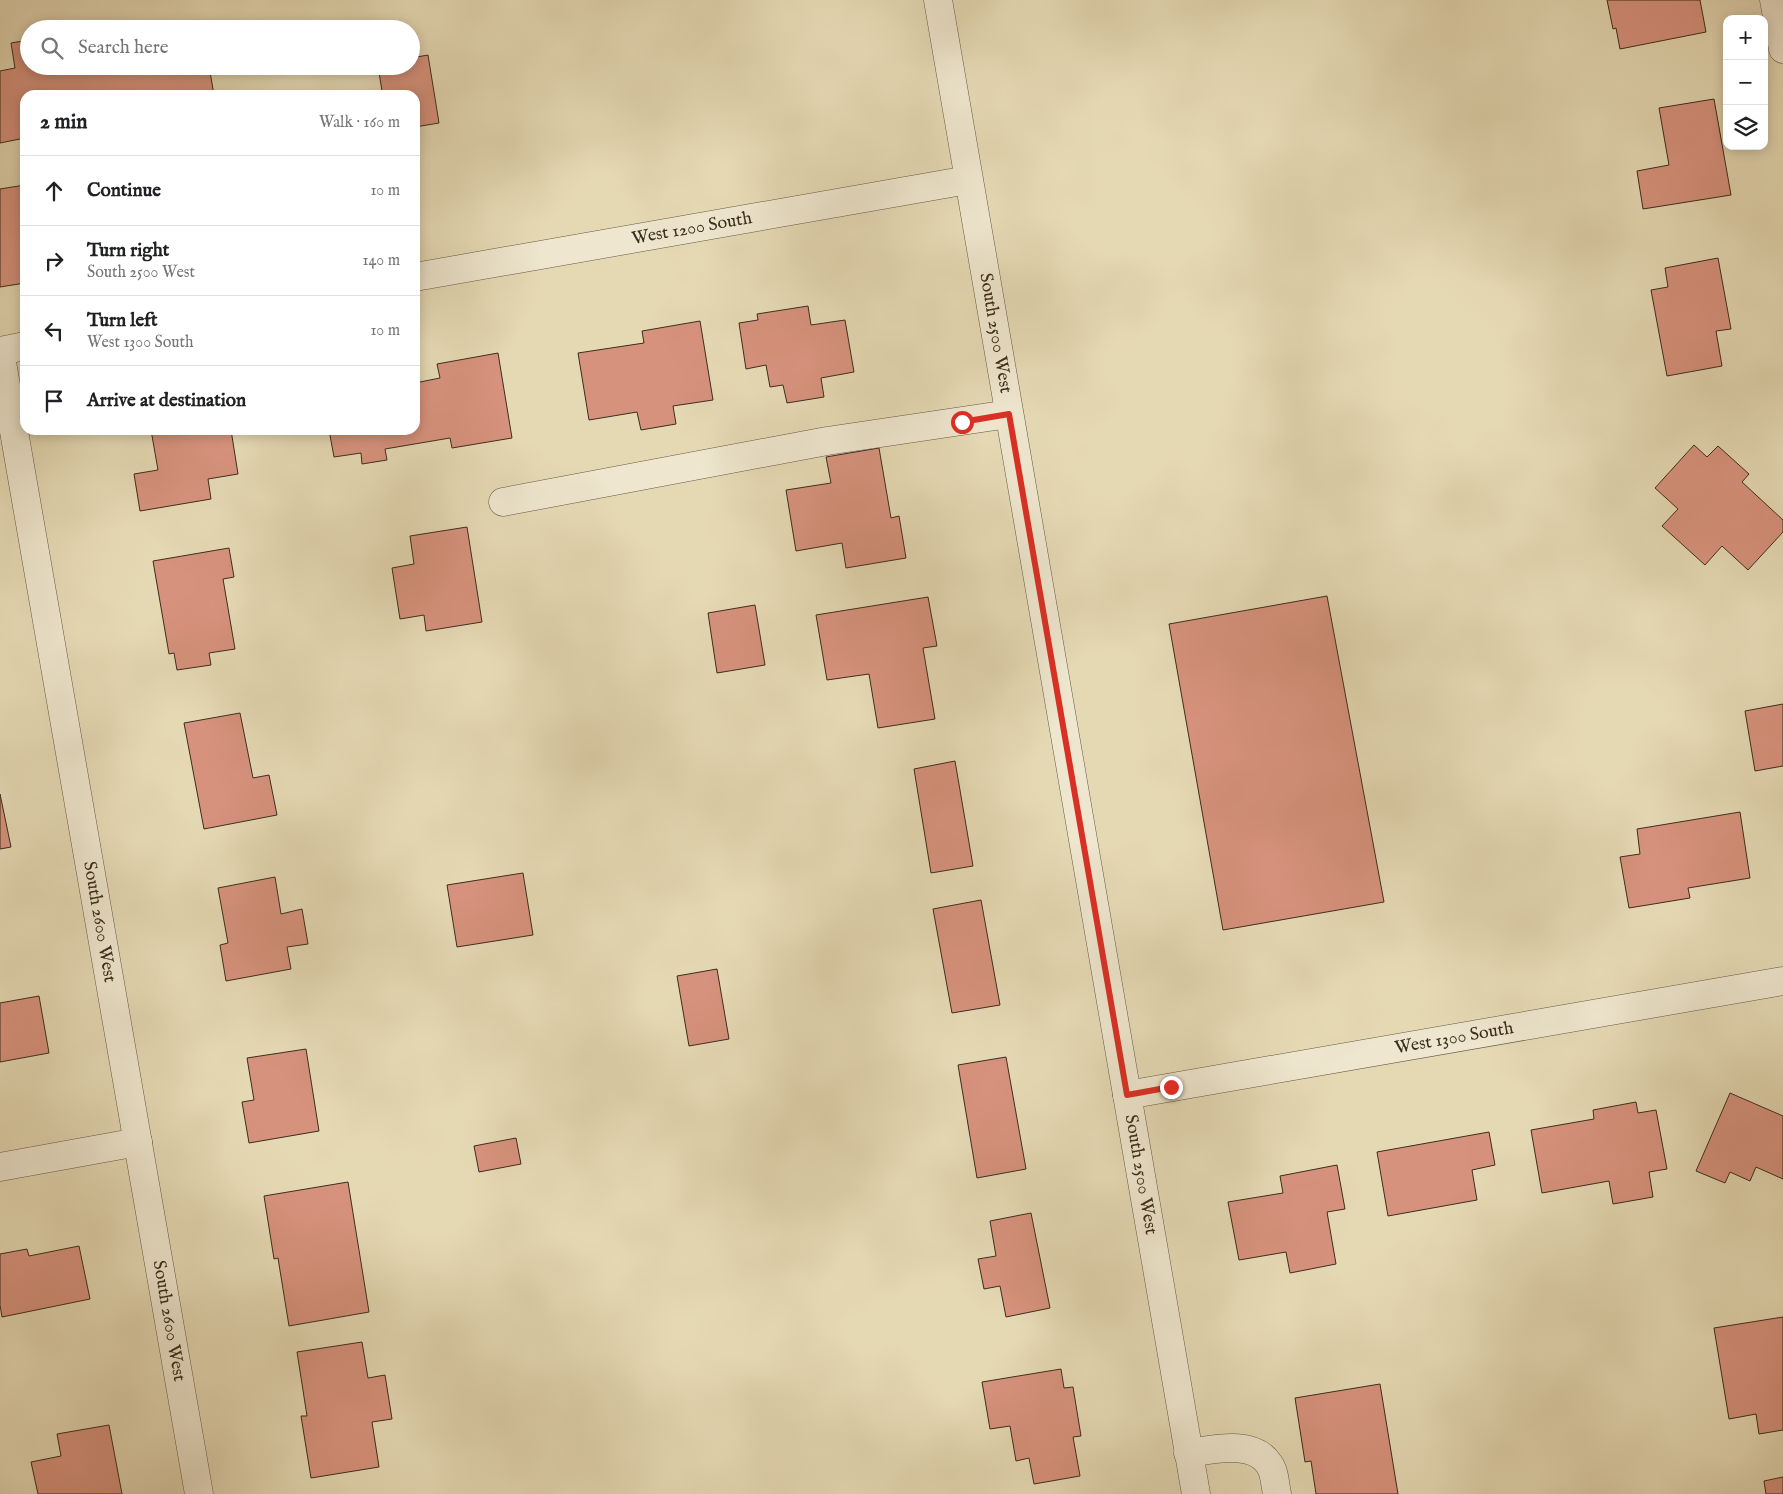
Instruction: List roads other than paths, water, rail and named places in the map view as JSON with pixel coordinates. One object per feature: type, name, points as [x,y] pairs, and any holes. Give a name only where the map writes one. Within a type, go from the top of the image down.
[{"type":"street","name":"South 2500 West","points":[[938,0],[1196,1494]]},
{"type":"street","points":[[1774,0],[1783,49]]},
{"type":"street","name":"West 1200 South","points":[[420,277],[968,180]]},
{"type":"street","points":[[0,351],[20,347]]},
{"type":"street","name":"South 2600 West","points":[[0,351],[199,1494]]},
{"type":"street","points":[[503,502],[827,441],[1009,414]]},
{"type":"street","name":"West 1300 South","points":[[1127,1095],[1783,981]]},
{"type":"street","points":[[0,1167],[138,1142]]},
{"type":"street","points":[[1188,1453],[1232,1448],[1258,1453],[1269,1464],[1276,1494]]}]
